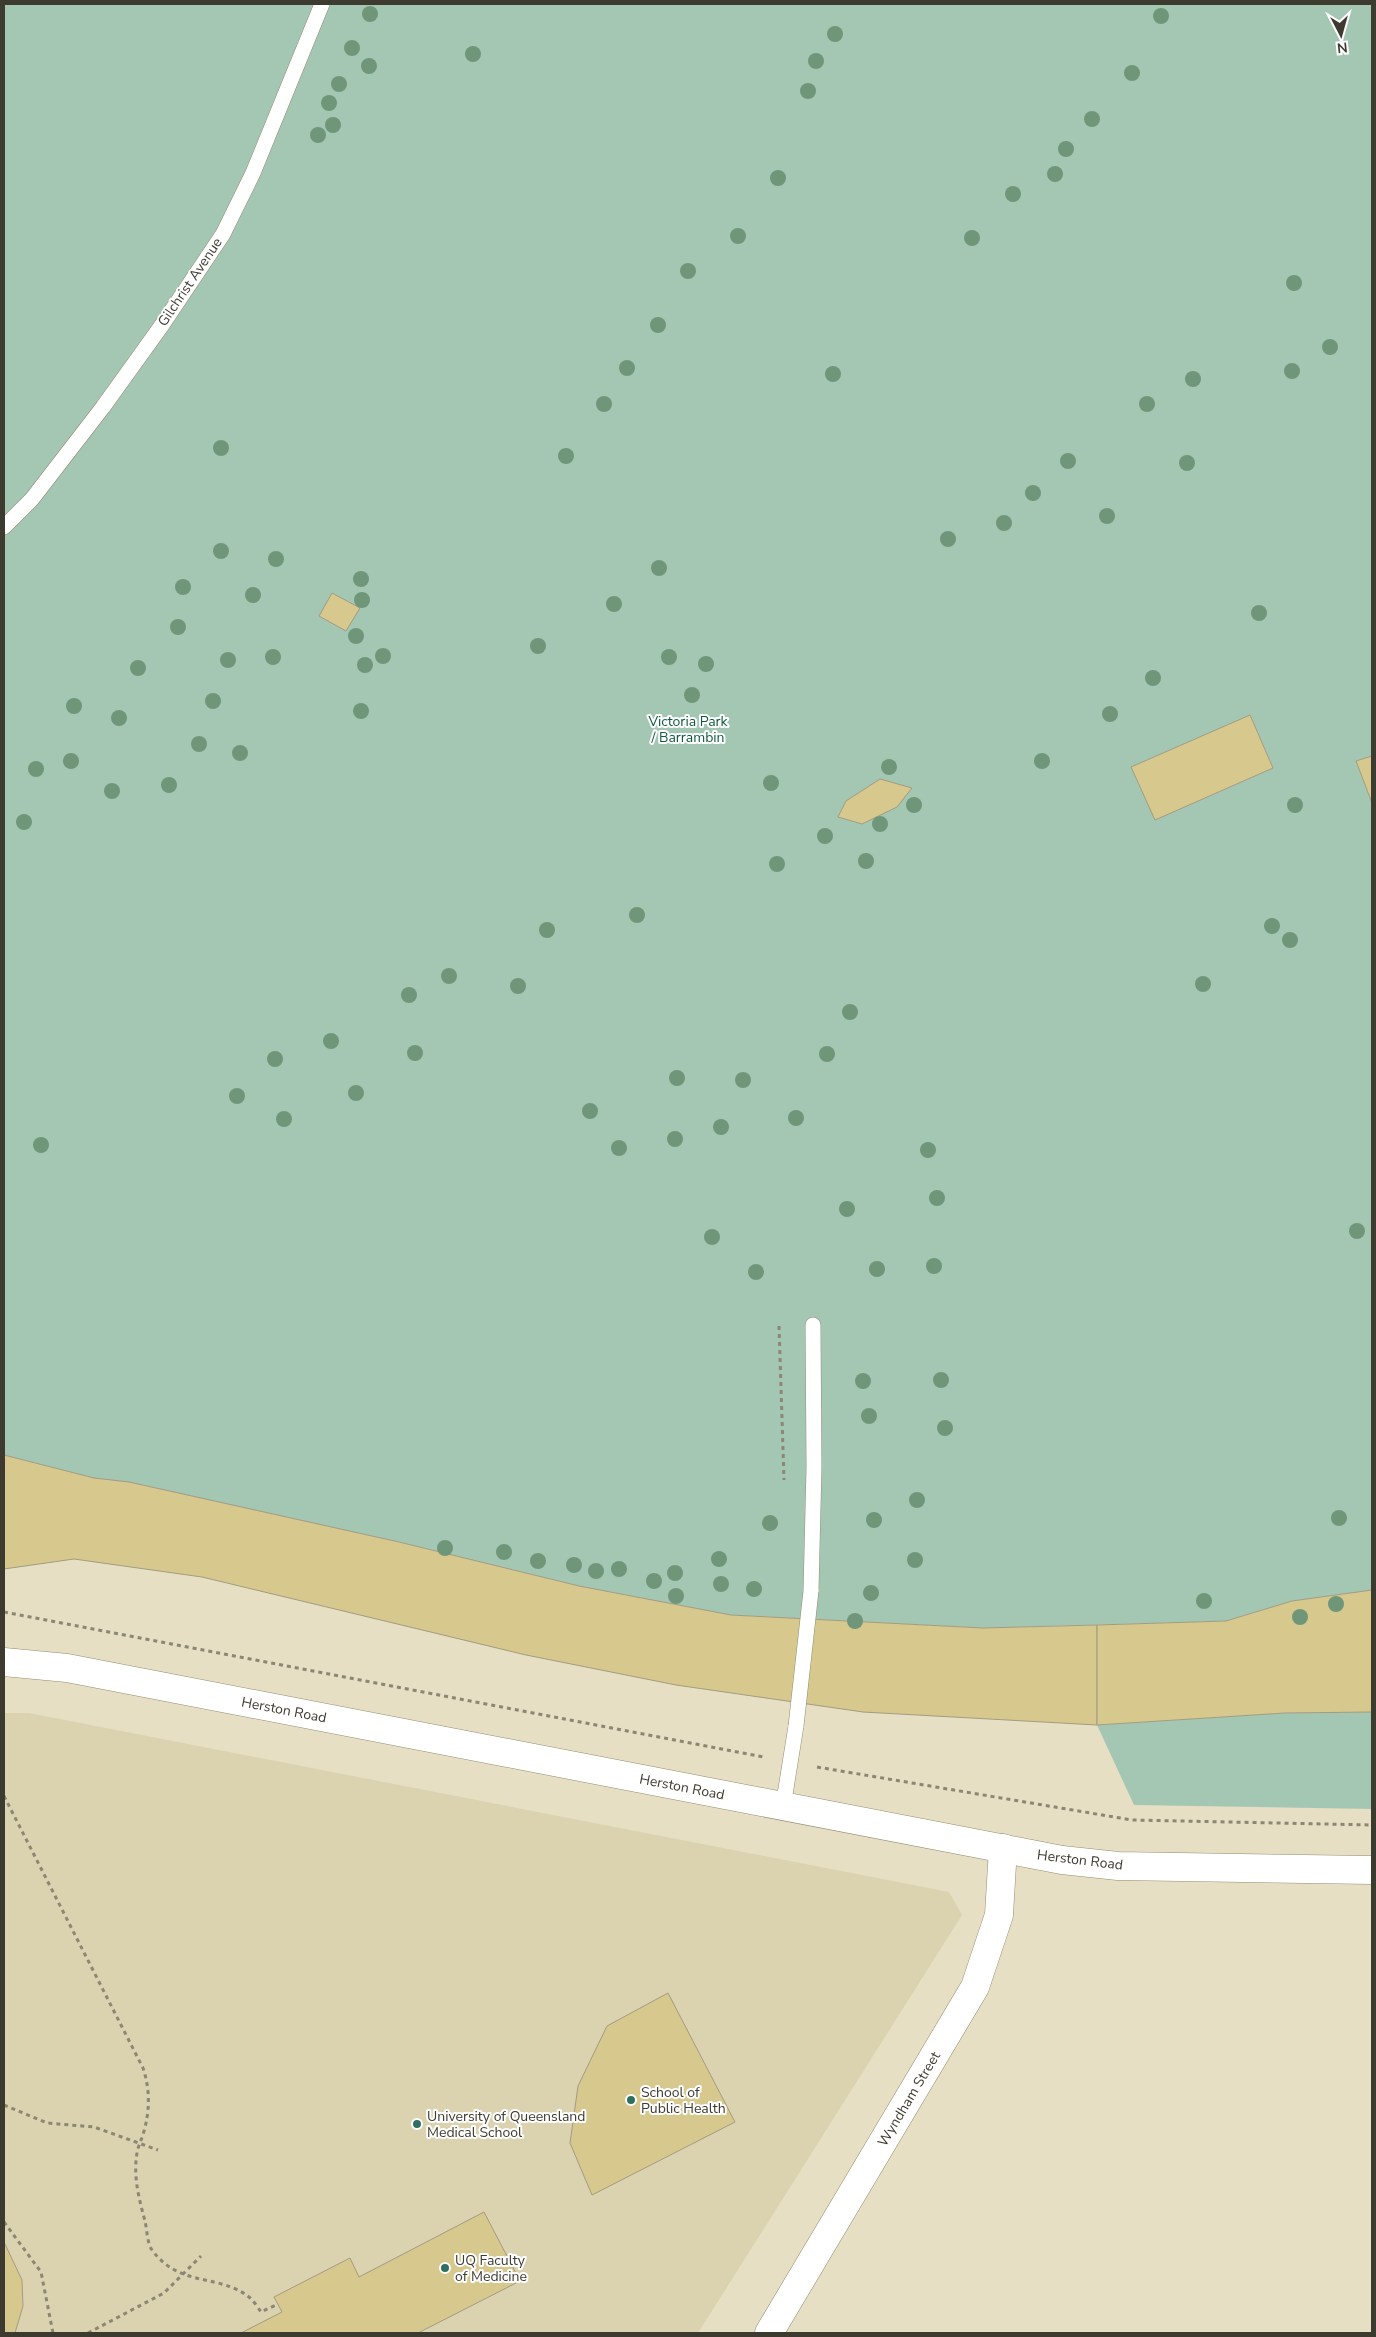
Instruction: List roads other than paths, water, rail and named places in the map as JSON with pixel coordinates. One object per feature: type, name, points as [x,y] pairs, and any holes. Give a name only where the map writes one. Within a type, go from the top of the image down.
[{"type":"main road","name":"Herston Road","points":[[4,1662],[67,1668],[1062,1860],[1118,1866],[1370,1871]]},
{"type":"main road","name":"Wyndham Street","points":[[769,2333],[975,1987],[999,1915],[1004,1848]]},
{"type":"lane","name":"Gilchrist Avenue","points":[[4,527],[32,499],[103,407],[162,325],[223,234],[252,173],[322,4]]},
{"type":"lane","points":[[783,1807],[796,1726],[812,1591],[814,1467],[813,1325]]},
{"type":"place","name":"School of Public Health","points":[[631,2100]]},
{"type":"place","name":"University of Queensland Medical School","points":[[417,2124]]},
{"type":"place","name":"UQ Faculty of Medicine","points":[[445,2268]]},
{"type":"park label","name":"Victoria Park / Barrambin","points":[[688,730]]}]
